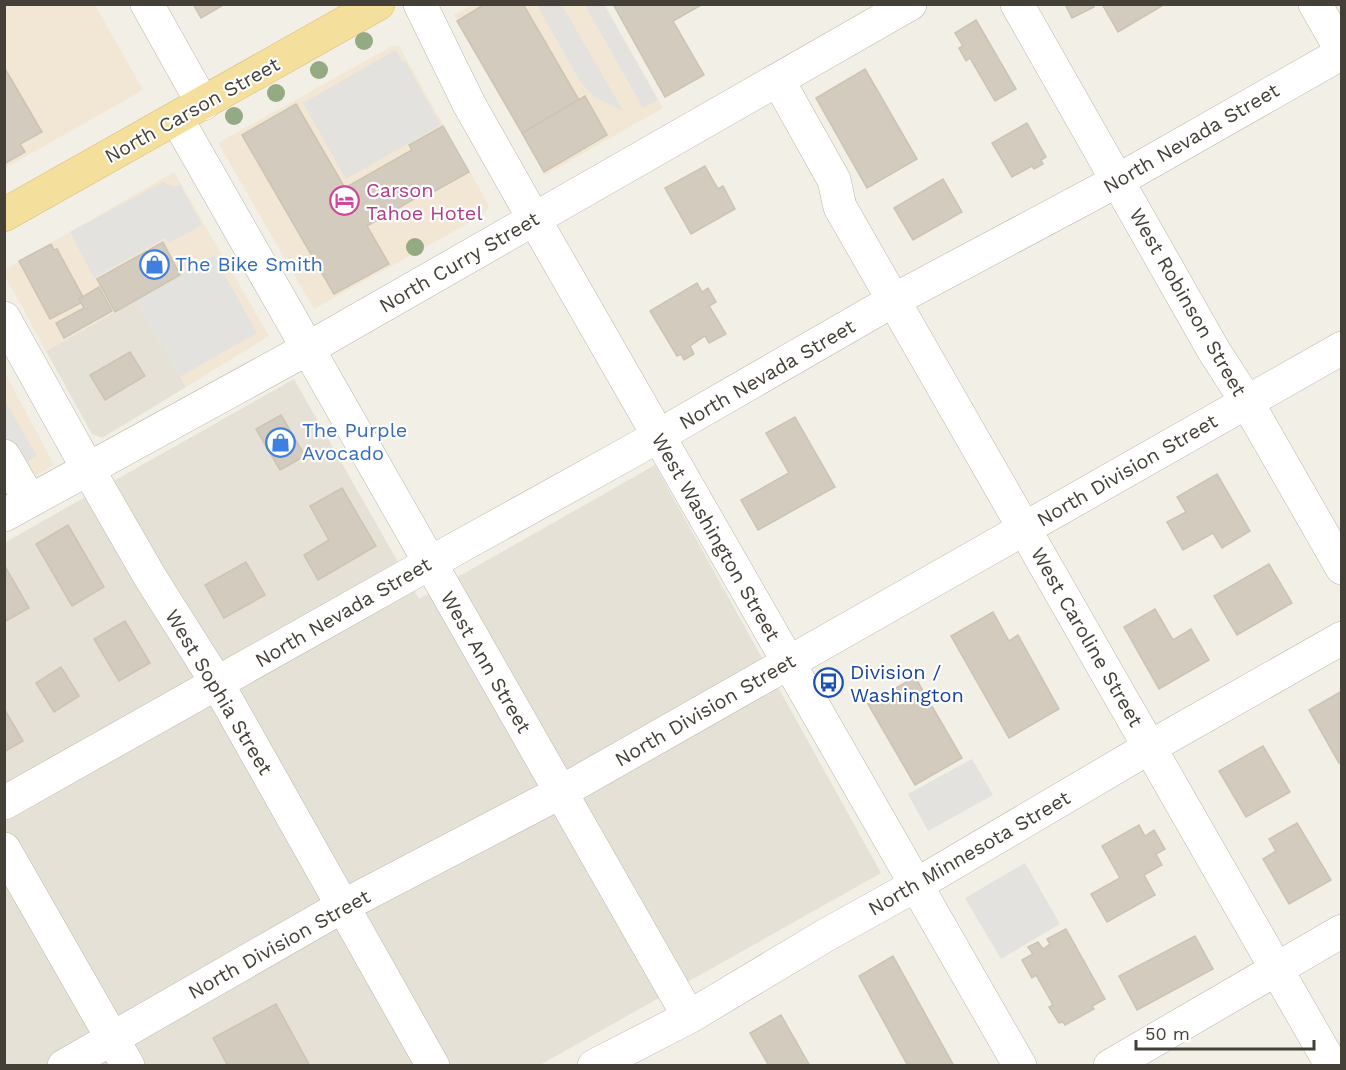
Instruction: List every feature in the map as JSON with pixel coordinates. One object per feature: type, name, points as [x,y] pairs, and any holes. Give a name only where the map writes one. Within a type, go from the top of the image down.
[{"type":"main road","name":"North Carson Street","points":[[4,216],[378,4]]},
{"type":"street","name":"West Ann Street","points":[[147,4],[190,111],[307,349],[689,1017]]},
{"type":"street","name":"West Washington Street","points":[[420,4],[469,104],[534,219],[1020,1065]]},
{"type":"street","name":"North Curry Street","points":[[17,508],[307,349],[910,4]]},
{"type":"street","name":"West Robinson Street","points":[[1017,4],[1214,351],[1247,402],[1341,568]]},
{"type":"street","points":[[1315,4],[1341,52]]},
{"type":"street","name":"North Nevada Street","points":[[4,803],[658,437],[894,300],[1117,181],[1341,52]]},
{"type":"street","name":"West Caroline Street","points":[[778,80],[834,180],[840,207],[1332,1065]]},
{"type":"street","name":"West Sophia Street","points":[[4,318],[150,577],[217,683],[433,1065]]},
{"type":"street","name":"North Division Street","points":[[64,1065],[120,1052],[343,906],[561,792],[1341,348]]},
{"type":"street","points":[[4,456],[17,508]]},
{"type":"street","name":"North Minnesota Street","points":[[594,1065],[689,1017],[826,935],[1341,638]]},
{"type":"street","points":[[4,849],[120,1052]]},
{"type":"street","points":[[1110,1065],[1341,932]]},
{"type":"shaded area","points":[[5,5],[95,5],[143,90],[5,168]]},
{"type":"shaded area","points":[[471,5],[605,5],[663,108],[545,175],[454,15]]},
{"type":"shaded area","points":[[537,5],[562,5],[623,111],[594,97],[580,81]]},
{"type":"shaded area","points":[[585,5],[604,5],[658,100],[643,108]]},
{"type":"shaded area","points":[[392,46],[399,46],[489,206],[483,215],[314,309],[218,143]]},
{"type":"shaded area","points":[[396,50],[402,62],[405,61],[441,125],[346,179],[303,103]]},
{"type":"shaded area","points":[[174,172],[269,336],[186,387],[136,300],[46,351],[5,276],[4,270]]},
{"type":"shaded area","points":[[163,182],[175,187],[180,184],[202,225],[169,243],[165,238],[94,278],[70,232]]},
{"type":"shaded area","points":[[214,255],[257,333],[180,377],[136,300]]},
{"type":"shaded area","points":[[136,300],[186,387],[102,438],[92,434],[46,351]]},
{"type":"shaded area","points":[[4,371],[54,465],[5,494],[4,494]]},
{"type":"shaded area","points":[[294,379],[419,599],[655,465],[881,873],[540,1065],[5,1065],[4,543]]},
{"type":"shaded area","points":[[4,399],[37,456],[5,474],[4,474]]},
{"type":"shaded area","points":[[972,759],[993,795],[928,831],[908,794]]},
{"type":"shaded area","points":[[1025,863],[1060,924],[1001,959],[965,898]]},
{"type":"building","points":[[193,4],[225,4],[201,18]]},
{"type":"building","points":[[485,4],[523,4],[579,100],[522,133],[457,21]]},
{"type":"building","points":[[613,4],[703,4],[673,21],[704,75],[665,97]]},
{"type":"building","points":[[1065,4],[1092,4],[1094,7],[1072,18]]},
{"type":"building","points":[[1102,4],[1165,4],[1118,32]]},
{"type":"building","points":[[976,20],[1016,89],[995,101],[970,58],[966,61],[959,48],[963,46],[955,33]]},
{"type":"building","points":[[4,67],[42,132],[20,144],[25,152],[4,164]]},
{"type":"building","points":[[865,69],[917,159],[867,188],[816,98]]},
{"type":"building","points":[[585,96],[607,135],[544,172],[522,133]]},
{"type":"building","name":"Carson Tahoe Hotel","points":[[296,104],[345,188],[412,150],[409,145],[443,126],[469,172],[435,191],[433,188],[367,226],[389,264],[334,294],[242,135]]},
{"type":"building","points":[[1027,123],[1046,157],[1041,160],[1043,164],[1034,169],[1032,166],[1012,177],[992,143]]},
{"type":"building","points":[[705,166],[718,189],[723,186],[735,209],[691,234],[665,188]]},
{"type":"building","points":[[943,179],[962,212],[913,240],[894,208]]},
{"type":"building","points":[[163,242],[180,275],[115,312],[97,279]]},
{"type":"building","points":[[51,244],[54,250],[57,249],[83,297],[79,299],[81,303],[50,319],[19,261]]},
{"type":"building","points":[[697,283],[702,292],[708,288],[716,302],[709,306],[726,334],[709,343],[705,336],[690,346],[694,354],[684,360],[681,354],[677,356],[650,311]]},
{"type":"building","points":[[99,287],[112,311],[64,338],[56,323],[84,308],[79,299]]},
{"type":"building","points":[[130,352],[145,376],[105,400],[90,375]]},
{"type":"building","name":"The Purple Avocado","points":[[281,415],[305,456],[280,470],[256,429]]},
{"type":"building","points":[[795,417],[835,487],[758,530],[741,500],[789,473],[766,433]]},
{"type":"building","points":[[1217,474],[1250,531],[1222,548],[1213,533],[1183,550],[1167,522],[1186,512],[1177,497]]},
{"type":"building","points":[[342,488],[376,546],[318,580],[304,555],[329,540],[310,506]]},
{"type":"building","points":[[68,525],[104,587],[72,606],[36,544]]},
{"type":"building","points":[[246,562],[265,595],[224,618],[205,585]]},
{"type":"building","points":[[1269,564],[1292,603],[1237,635],[1214,596]]},
{"type":"building","points":[[6,568],[29,608],[6,621],[4,618]]},
{"type":"building","points":[[1155,609],[1173,640],[1191,629],[1209,660],[1159,689],[1124,627]]},
{"type":"building","points":[[993,612],[1009,641],[1018,635],[1059,709],[1009,738],[951,636]]},
{"type":"building","points":[[125,621],[150,663],[119,681],[94,639]]},
{"type":"building","points":[[61,667],[79,696],[54,712],[36,683]]},
{"type":"building","points":[[915,677],[962,758],[915,785],[868,704]]},
{"type":"building","points":[[1342,691],[1342,762],[1339,763],[1309,710]]},
{"type":"building","points":[[6,712],[23,741],[4,752],[4,713]]},
{"type":"building","points":[[1263,746],[1290,792],[1246,817],[1219,771]]},
{"type":"building","points":[[1297,823],[1331,880],[1289,904],[1263,859],[1276,851],[1269,839]]},
{"type":"building","points":[[1139,825],[1145,836],[1154,830],[1165,849],[1156,854],[1162,865],[1144,875],[1155,895],[1107,922],[1091,894],[1120,878],[1102,846]]},
{"type":"building","points":[[1066,929],[1105,999],[1092,1006],[1094,1009],[1065,1025],[1063,1022],[1059,1023],[1049,1007],[1053,1005],[1036,975],[1032,978],[1022,960],[1033,954],[1028,947],[1038,942],[1043,949],[1050,944],[1047,939]]},
{"type":"building","points":[[1195,936],[1213,969],[1137,1010],[1119,976]]},
{"type":"building","points":[[893,956],[954,1066],[908,1066],[859,976]]},
{"type":"building","points":[[276,1004],[310,1066],[228,1066],[213,1038]]},
{"type":"building","points":[[781,1015],[810,1066],[769,1066],[750,1033]]},
{"type":"place","name":"Carson Tahoe Hotel","points":[[345,201]]},
{"type":"place","name":"The Bike Smith","points":[[154,264]]},
{"type":"place","name":"The Purple Avocado","points":[[281,442]]},
{"type":"place","name":"Division / Washington","points":[[829,683]]}]
